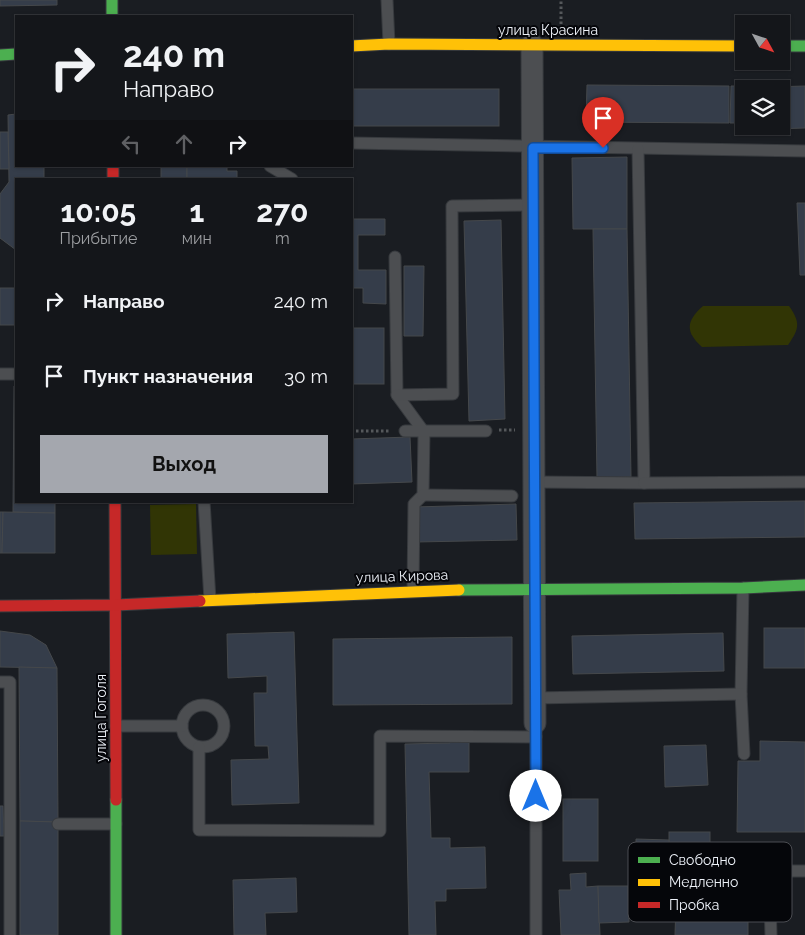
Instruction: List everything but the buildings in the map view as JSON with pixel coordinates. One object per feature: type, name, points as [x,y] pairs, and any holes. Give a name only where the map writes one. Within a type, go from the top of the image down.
[{"type":"main road","points":[[112,0],[112,15]]},
{"type":"main road","name":"улица Красина","points":[[353,46],[389,44],[735,46]]},
{"type":"main road","points":[[790,46],[805,46]]},
{"type":"main road","points":[[0,55],[15,54]]},
{"type":"main road","name":"улица Гоголя","points":[[116,503],[116,935]]},
{"type":"main road","name":"улица Кирова","points":[[0,606],[116,605],[413,590],[743,588],[805,585]]},
{"type":"street","points":[[532,45],[536,730]]},
{"type":"lane","points":[[387,0],[389,44]]},
{"type":"lane","points":[[353,143],[533,148],[805,151]]},
{"type":"lane","points":[[638,149],[644,483]]},
{"type":"lane","points":[[272,167],[290,178]]},
{"type":"lane","points":[[398,395],[452,394],[452,206],[533,205]]},
{"type":"lane","points":[[395,257],[398,395],[424,432],[423,495],[414,504],[413,590]]},
{"type":"lane","points":[[0,374],[15,374]]},
{"type":"lane","points":[[405,431],[486,431]]},
{"type":"lane","points":[[535,482],[805,482]]},
{"type":"lane","points":[[423,495],[512,496]]},
{"type":"lane","points":[[204,503],[210,600]]},
{"type":"lane","points":[[743,588],[741,694],[744,754]]},
{"type":"lane","points":[[0,682],[10,682],[15,824],[10,935]]},
{"type":"lane","points":[[535,698],[741,694]]},
{"type":"lane","points":[[207,704],[217,709],[223,718],[224,729],[219,739],[210,746],[199,747],[189,742],[183,733],[182,726],[187,712],[196,705],[207,704]]},
{"type":"lane","points":[[116,726],[182,726]]},
{"type":"lane","points":[[199,747],[199,830],[380,831],[380,736],[536,730],[536,935]]},
{"type":"lane","points":[[58,824],[116,824]]},
{"type":"lane","points":[[792,871],[805,871]]},
{"type":"lane","points":[[771,922],[771,935]]},
{"type":"path","points":[[486,431],[535,430]]},
{"type":"path","points":[[353,431],[405,431]]},
{"type":"green space","points":[[703,306],[789,306],[797,326],[788,345],[702,347],[696,342],[690,327],[693,317]]},
{"type":"green space","points":[[196,504],[197,554],[151,555],[150,505]]},
{"type":"traffic: fast","points":[[112,0],[112,15]]},
{"type":"traffic: fast","points":[[790,46],[805,46]]},
{"type":"traffic: fast","points":[[0,55],[15,54]]},
{"type":"traffic: fast","points":[[459,590],[743,588],[805,585]]},
{"type":"traffic: fast","points":[[116,800],[116,935]]},
{"type":"traffic: slow","points":[[353,46],[389,44],[735,46]]},
{"type":"traffic: slow","points":[[200,601],[459,590]]},
{"type":"traffic: jam","points":[[113,167],[113,178]]},
{"type":"traffic: jam","points":[[115,503],[116,800]]},
{"type":"traffic: jam","points":[[0,606],[116,605],[200,601]]},
{"type":"route","points":[[536,796],[533,148],[603,148]]}]
